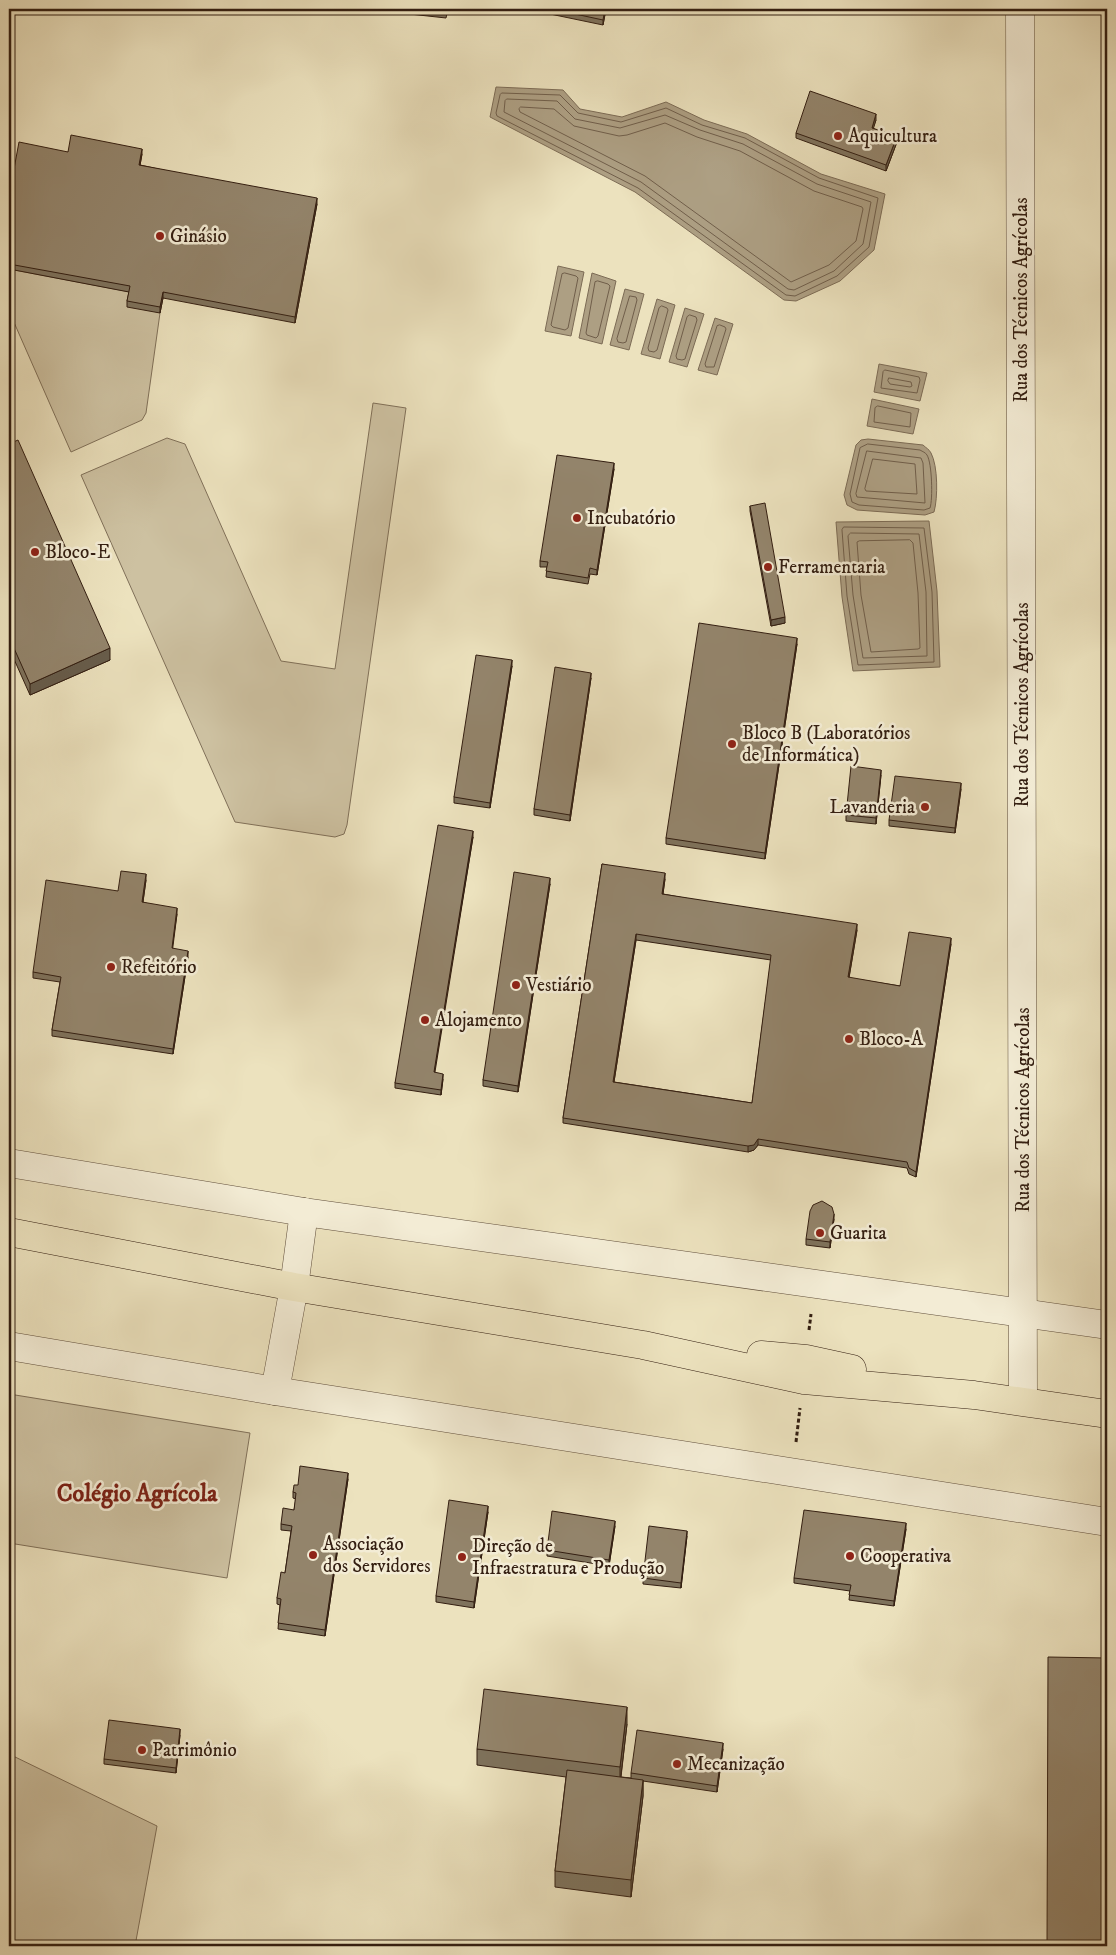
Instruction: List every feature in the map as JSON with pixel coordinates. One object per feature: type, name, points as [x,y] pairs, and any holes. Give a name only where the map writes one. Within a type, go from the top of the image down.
[{"type":"main road","points":[[9,1232],[294,1287],[643,1345],[806,1359],[974,1395],[1107,1414]]},
{"type":"street","name":"Rua dos Técnicos Agrícolas","points":[[1020,9],[1023,1402]]},
{"type":"street","points":[[9,1163],[304,1212],[1107,1325]]},
{"type":"street","points":[[275,1391],[294,1287],[304,1212]]},
{"type":"street","points":[[9,1346],[275,1391],[1107,1522]]},
{"type":"shaded area","points":[[9,269],[130,292],[160,313],[146,413],[142,420],[71,452],[9,311]]},
{"type":"shaded area","points":[[373,403],[406,408],[347,825],[344,834],[335,837],[235,822],[81,475],[167,438],[185,444],[281,661],[335,669]]},
{"type":"shaded area","points":[[9,1394],[250,1433],[227,1578],[9,1543]]},
{"type":"shaded area","points":[[9,1754],[157,1826],[135,1946],[9,1946]]},
{"type":"water","points":[[496,87],[563,90],[580,109],[622,117],[666,102],[704,120],[747,134],[821,174],[885,194],[874,250],[840,281],[796,301],[784,300],[635,192],[490,117]]},
{"type":"water","points":[[558,266],[584,272],[571,336],[545,331]]},
{"type":"water","points":[[592,273],[616,281],[602,344],[579,338]]},
{"type":"water","points":[[625,289],[644,294],[629,350],[610,345]]},
{"type":"water","points":[[657,299],[675,305],[660,359],[641,354]]},
{"type":"water","points":[[685,308],[704,314],[687,367],[669,362]]},
{"type":"water","points":[[715,318],[733,324],[717,375],[698,370]]},
{"type":"water","points":[[879,364],[927,373],[920,401],[874,392]]},
{"type":"water","points":[[872,399],[919,409],[913,434],[867,426]]},
{"type":"water","points":[[868,439],[923,445],[929,450],[936,474],[937,491],[934,512],[925,515],[857,510],[847,505],[844,495],[856,445],[861,440]]},
{"type":"water","points":[[929,521],[937,591],[940,667],[853,671],[842,597],[836,522]]},
{"type":"building","points":[[411,9],[447,9],[446,13]]},
{"type":"building","points":[[552,9],[605,9],[603,20]]},
{"type":"building","name":"Aquicultura","points":[[810,91],[876,114],[872,128],[897,136],[886,165],[796,133]]},
{"type":"building","name":"Ginásio","points":[[71,135],[142,149],[139,165],[317,198],[295,317],[163,292],[160,307],[127,301],[130,286],[9,264],[9,196],[19,142],[68,152]]},
{"type":"building","name":"Bloco-E","points":[[18,440],[110,648],[30,684],[9,637],[9,444]]},
{"type":"building","name":"Incubatório","points":[[557,455],[614,463],[597,570],[590,568],[588,578],[546,571],[548,562],[540,561]]},
{"type":"building","name":"Ferramentaria","points":[[765,503],[785,617],[771,620],[750,506]]},
{"type":"building","name":"Bloco B (Laboratórios de Informática)","points":[[699,623],[797,638],[765,853],[666,838]]},
{"type":"building","points":[[476,655],[512,660],[490,803],[454,797]]},
{"type":"building","points":[[555,667],[591,673],[570,815],[534,809]]},
{"type":"building","points":[[851,766],[881,770],[876,818],[846,815]]},
{"type":"building","name":"Lavanderia","points":[[895,776],[961,783],[955,828],[889,820]]},
{"type":"building","name":"Alojamento","points":[[438,825],[473,831],[434,1072],[443,1074],[441,1090],[395,1083]]},
{"type":"building","name":"Bloco-A","points":[[602,864],[665,873],[662,894],[857,924],[848,977],[900,986],[909,932],[951,938],[916,1172],[909,1168],[907,1162],[758,1139],[754,1145],[748,1146],[563,1118]],"holes":[[[636,934],[771,955],[752,1103],[613,1082]]]},
{"type":"building","name":"Refeitório","points":[[121,871],[146,874],[142,902],[177,908],[172,948],[188,951],[173,1049],[52,1030],[61,977],[33,972],[46,880],[118,891]]},
{"type":"building","name":"Vestiário","points":[[514,872],[550,878],[518,1086],[483,1080]]},
{"type":"building","name":"Guarita","points":[[822,1201],[832,1207],[834,1214],[830,1242],[806,1239],[810,1211],[813,1205]]},
{"type":"building","name":"Associação dos Servidores","points":[[300,1466],[348,1473],[325,1630],[278,1623],[281,1599],[277,1598],[281,1572],[285,1573],[292,1526],[281,1524],[283,1508],[294,1510],[296,1493],[293,1492],[294,1485],[298,1485]]},
{"type":"building","name":"Direção de Infraestratura e Produção","points":[[449,1500],[488,1506],[474,1602],[436,1596]]},
{"type":"building","name":"Cooperativa","points":[[804,1510],[906,1523],[894,1601],[849,1595],[851,1585],[794,1578]]},
{"type":"building","points":[[552,1511],[615,1521],[609,1560],[547,1550]]},
{"type":"building","points":[[649,1526],[687,1531],[681,1583],[643,1578]]},
{"type":"building","points":[[1048,1657],[1107,1658],[1107,1946],[1047,1946]]},
{"type":"building","points":[[484,1689],[627,1707],[620,1767],[477,1749]]},
{"type":"building","name":"Patrimônio","points":[[109,1720],[180,1729],[176,1768],[104,1759]]},
{"type":"building","name":"Mecanização","points":[[637,1730],[723,1743],[717,1786],[631,1773]]},
{"type":"building","points":[[567,1770],[643,1780],[631,1880],[555,1871]]},
{"type":"place","name":"Aquicultura","points":[[838,136]]},
{"type":"place","name":"Ginásio","points":[[160,236]]},
{"type":"place","name":"Incubatório","points":[[577,518]]},
{"type":"place","name":"Bloco-E","points":[[35,552]]},
{"type":"place","name":"Ferramentaria","points":[[768,567]]},
{"type":"place","name":"Bloco B (Laboratórios de Informática)","points":[[732,744]]},
{"type":"place","name":"Lavanderia","points":[[925,807]]},
{"type":"place","name":"Refeitório","points":[[111,967]]},
{"type":"place","name":"Vestiário","points":[[516,985]]},
{"type":"place","name":"Alojamento","points":[[425,1020]]},
{"type":"place","name":"Bloco-A","points":[[849,1039]]},
{"type":"place","name":"Guarita","points":[[820,1233]]},
{"type":"place","name":"Associação dos Servidores","points":[[313,1555]]},
{"type":"place","name":"Cooperativa","points":[[850,1556]]},
{"type":"place","name":"Direção de Infraestratura e Produção","points":[[462,1557]]},
{"type":"place","name":"Patrimônio","points":[[142,1750]]},
{"type":"place","name":"Mecanização","points":[[677,1764]]},
{"type":"district","name":"Colégio Agrícola","points":[[137,1494]]}]
